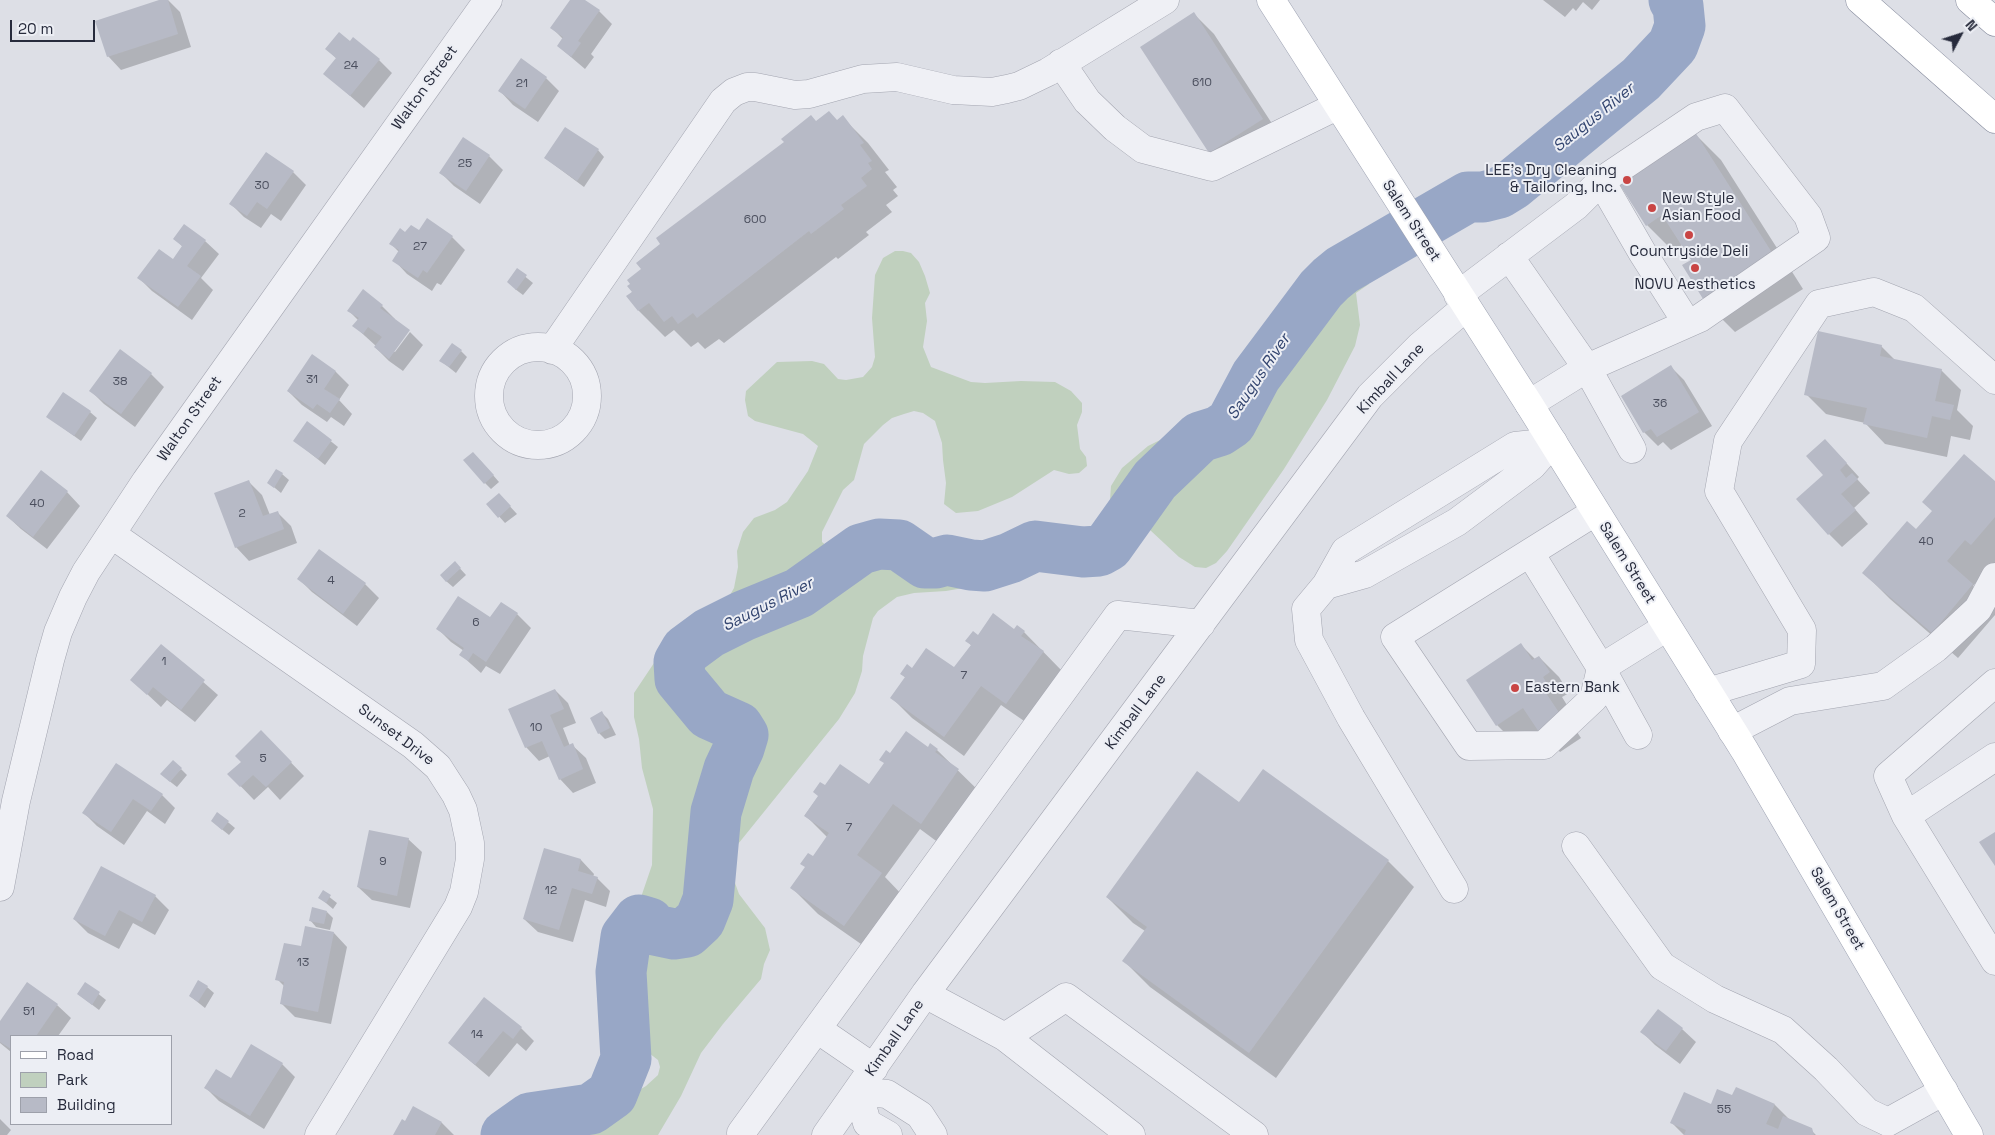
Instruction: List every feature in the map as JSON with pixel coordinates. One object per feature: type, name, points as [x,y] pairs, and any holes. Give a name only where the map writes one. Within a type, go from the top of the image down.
[{"type":"main road","name":"Salem Street","points":[[1271,0],[1529,404],[1732,731],[1969,1135]]},
{"type":"main road","points":[[1860,0],[1995,119]]},
{"type":"main road","points":[[1970,0],[1995,22]]},
{"type":"street","name":"Walton Street","points":[[0,887],[8,797],[58,632],[86,572],[146,481],[488,0]]},
{"type":"street","points":[[552,350],[724,102],[734,92],[747,87],[755,87],[796,95],[809,94],[863,79],[897,77],[953,90],[992,92],[1019,86],[1165,0]]},
{"type":"street","points":[[1061,63],[1087,101],[1115,128],[1143,149],[1212,167],[1338,106]]},
{"type":"street","name":"Kimball Lane","points":[[826,1135],[925,994],[1370,396],[1462,301],[1509,256],[1576,206],[1601,181],[1696,117],[1725,108],[1808,216],[1816,238],[1700,318],[1687,323]]},
{"type":"street","points":[[1529,404],[1587,368],[1687,323],[1642,252],[1601,181]]},
{"type":"street","points":[[1509,256],[1587,368],[1632,449]]},
{"type":"street","points":[[1708,692],[1801,664],[1802,630],[1719,491],[1728,441],[1819,304],[1874,292],[1914,308],[1995,380]]},
{"type":"street","points":[[1454,889],[1351,718],[1309,640],[1306,609],[1326,584],[1345,551],[1515,446],[1552,442]]},
{"type":"street","points":[[1595,512],[1395,637],[1469,746],[1544,745],[1594,698],[1600,668],[1667,627]]},
{"type":"street","name":"Sunset Drive","points":[[111,534],[414,745],[438,767],[452,788],[463,810],[470,843],[470,859],[464,892],[458,907],[319,1135]]},
{"type":"street","points":[[1530,553],[1600,668],[1638,735]]},
{"type":"street","points":[[1732,731],[1790,701],[1883,686],[1936,648],[1978,609],[1995,577]]},
{"type":"street","points":[[741,1133],[1118,616],[1201,624]]},
{"type":"street","points":[[1995,683],[1888,776],[1906,816],[1995,961]]},
{"type":"street","points":[[1906,816],[1995,757]]},
{"type":"street","points":[[1576,846],[1662,966],[1714,999],[1783,1030],[1826,1069],[1867,1112],[1875,1126],[1888,1122],[1944,1091]]},
{"type":"street","points":[[925,994],[1005,1037],[1131,1135]]},
{"type":"street","points":[[1005,1037],[1066,997],[1254,1135]]},
{"type":"street","points":[[817,1029],[874,1068]]},
{"type":"street","points":[[888,1135],[867,1123],[858,1091],[887,1094],[920,1115],[933,1135]]},
{"type":"green space","points":[[1338,247],[1369,284],[1356,293],[1360,325],[1355,346],[1327,400],[1284,469],[1227,551],[1216,563],[1206,568],[1195,567],[1179,557],[1150,530],[1133,524],[1125,526],[1110,500],[1111,486],[1122,468],[1148,446],[1182,432],[1193,424],[1255,365],[1293,303],[1307,289],[1314,278],[1321,258]]},
{"type":"green space","points":[[895,251],[911,253],[919,262],[925,276],[930,293],[925,303],[927,321],[923,347],[931,367],[971,382],[1055,382],[1071,391],[1082,403],[1082,412],[1077,425],[1080,449],[1086,457],[1087,466],[1079,473],[1069,474],[1054,470],[1012,497],[978,511],[956,513],[944,504],[946,483],[942,443],[935,421],[923,413],[914,411],[904,414],[892,418],[864,444],[854,480],[843,490],[822,532],[822,542],[833,551],[851,549],[896,536],[913,534],[976,561],[977,578],[969,587],[914,593],[897,597],[878,611],[873,618],[863,656],[862,671],[855,693],[839,719],[734,849],[732,875],[739,894],[765,928],[770,950],[764,964],[761,979],[701,1053],[681,1096],[658,1135],[518,1135],[525,1125],[538,1115],[583,1101],[605,1097],[626,1087],[636,1092],[658,1075],[660,1067],[658,1060],[627,1036],[620,1028],[609,1022],[604,997],[607,981],[622,945],[627,926],[638,906],[652,865],[653,809],[642,768],[639,739],[634,717],[634,693],[658,657],[670,643],[730,595],[734,588],[738,567],[737,551],[743,532],[754,518],[775,510],[787,502],[808,471],[818,446],[803,434],[755,421],[748,416],[745,400],[746,391],[777,362],[812,361],[824,364],[838,379],[846,380],[863,377],[872,367],[875,357],[872,318],[875,275],[883,258]]},
{"type":"building","points":[[159,0],[168,0],[178,34],[107,57],[95,21]]},
{"type":"building","points":[[570,0],[585,0],[600,10],[578,41],[581,43],[571,57],[557,46],[563,37],[550,28]]},
{"type":"building","points":[[1194,12],[1263,119],[1209,153],[1140,47]]},
{"type":"building","points":[[339,32],[350,41],[353,37],[380,59],[350,96],[323,74],[336,58],[325,49]]},
{"type":"building","points":[[521,58],[547,77],[525,109],[498,91]]},
{"type":"building","points":[[829,111],[837,120],[843,115],[864,143],[860,145],[872,161],[868,163],[872,169],[861,178],[867,186],[841,205],[844,209],[811,234],[809,231],[697,318],[693,313],[678,324],[672,316],[664,322],[649,303],[638,311],[626,296],[632,292],[627,286],[630,284],[627,280],[641,269],[636,263],[660,244],[656,238],[784,142],[781,139],[811,115],[816,121]]},
{"type":"building","points":[[565,127],[599,149],[577,181],[544,158]]},
{"type":"building","points":[[1695,132],[1778,262],[1708,307],[1682,265],[1691,260],[1662,215],[1646,226],[1618,182]]},
{"type":"building","points":[[463,137],[490,155],[466,191],[439,173]]},
{"type":"building","points":[[266,152],[294,171],[267,209],[257,202],[247,216],[229,204]]},
{"type":"building","points":[[427,218],[453,236],[427,273],[423,270],[418,278],[392,261],[399,250],[389,244],[400,228],[405,232],[411,225],[419,230]]},
{"type":"building","points":[[184,224],[206,240],[187,266],[201,276],[178,307],[137,278],[159,249],[173,259],[182,246],[173,239]]},
{"type":"building","points":[[517,268],[527,275],[516,290],[507,282]]},
{"type":"building","points":[[363,289],[383,305],[380,308],[410,330],[389,359],[374,347],[382,337],[368,327],[363,334],[352,326],[359,318],[347,311]]},
{"type":"building","points":[[1818,331],[1882,345],[1880,356],[1942,369],[1935,401],[1954,405],[1950,420],[1932,416],[1927,438],[1863,424],[1867,408],[1804,395]]},
{"type":"building","points":[[452,343],[462,350],[449,367],[439,361]]},
{"type":"building","points":[[120,349],[152,373],[121,414],[89,391]]},
{"type":"building","points":[[312,354],[336,371],[324,389],[340,399],[330,413],[317,404],[313,409],[287,391]]},
{"type":"building","points":[[1671,365],[1699,412],[1657,437],[1651,429],[1643,433],[1621,396]]},
{"type":"building","points":[[63,392],[91,411],[74,436],[46,417]]},
{"type":"building","points":[[307,421],[332,440],[318,459],[293,441]]},
{"type":"building","points":[[1825,439],[1847,463],[1840,470],[1846,478],[1852,473],[1858,479],[1841,494],[1856,510],[1828,535],[1796,499],[1823,475],[1806,456]]},
{"type":"building","points":[[473,452],[494,475],[484,484],[463,460]]},
{"type":"building","points":[[1964,454],[1995,481],[1995,517],[1971,545],[1965,540],[1947,561],[1973,584],[1932,633],[1862,573],[1907,521],[1916,529],[1932,511],[1922,502]]},
{"type":"building","points":[[276,469],[283,473],[274,488],[267,483]]},
{"type":"building","points":[[41,470],[68,491],[33,537],[6,516]]},
{"type":"building","points":[[249,480],[263,516],[278,511],[284,529],[235,548],[214,493]]},
{"type":"building","points":[[499,493],[511,506],[498,518],[486,504]]},
{"type":"building","points":[[319,549],[366,583],[343,614],[297,579]]},
{"type":"building","points":[[455,561],[461,568],[446,582],[440,575]]},
{"type":"building","points":[[458,596],[490,617],[501,602],[518,613],[486,662],[473,653],[468,661],[459,655],[464,648],[436,629]]},
{"type":"building","points":[[993,613],[1014,629],[1017,625],[1025,631],[1021,636],[1044,651],[1006,704],[981,686],[944,737],[890,698],[905,677],[900,674],[907,664],[912,668],[926,648],[954,667],[971,645],[965,641],[973,631],[978,635]]},
{"type":"building","points":[[1521,643],[1532,660],[1539,656],[1550,672],[1543,677],[1551,690],[1546,693],[1562,717],[1539,732],[1523,708],[1496,726],[1466,680]]},
{"type":"building","points":[[161,644],[205,680],[181,710],[153,687],[147,695],[130,680]]},
{"type":"building","points":[[555,689],[564,709],[550,715],[564,747],[573,743],[583,769],[559,780],[542,741],[525,748],[508,709]]},
{"type":"building","points":[[602,711],[610,728],[598,734],[590,718]]},
{"type":"building","points":[[261,730],[292,762],[266,787],[253,775],[240,787],[227,774],[241,762],[235,756]]},
{"type":"building","points":[[906,731],[928,747],[930,743],[938,749],[935,752],[959,769],[921,824],[893,804],[857,855],[882,873],[844,926],[790,888],[805,867],[800,864],[808,853],[813,856],[829,833],[804,816],[818,796],[813,792],[820,782],[825,785],[840,764],[869,784],[884,763],[879,760],[886,750],[890,753]]},
{"type":"building","points":[[173,760],[182,768],[170,782],[160,774]]},
{"type":"building","points":[[116,763],[163,794],[151,811],[133,799],[111,832],[82,813]]},
{"type":"building","points":[[1263,769],[1389,860],[1249,1053],[1122,961],[1147,927],[1106,897],[1197,771],[1239,802]]},
{"type":"building","points":[[217,812],[229,821],[222,830],[211,821]]},
{"type":"building","points":[[369,830],[409,838],[397,896],[357,887]]},
{"type":"building","points":[[1995,832],[1995,866],[1979,842]]},
{"type":"building","points":[[544,848],[581,859],[578,871],[598,877],[592,894],[572,888],[559,930],[523,919]]},
{"type":"building","points":[[101,866],[156,895],[142,922],[119,910],[105,936],[73,919]]},
{"type":"building","points":[[323,890],[331,895],[326,903],[318,898]]},
{"type":"building","points":[[312,907],[327,911],[324,924],[309,921]]},
{"type":"building","points":[[305,926],[334,932],[318,1012],[280,1004],[284,982],[275,980],[284,943],[301,946]]},
{"type":"building","points":[[198,980],[208,986],[198,1002],[189,996]]},
{"type":"building","points":[[27,982],[58,1004],[37,1035],[10,1035],[10,1048],[0,1042],[0,1021]]},
{"type":"building","points":[[85,982],[100,992],[92,1005],[77,994]]},
{"type":"building","points":[[484,997],[522,1027],[513,1039],[503,1031],[475,1065],[448,1043]]},
{"type":"building","points":[[1658,1009],[1683,1028],[1666,1051],[1640,1032]]},
{"type":"building","points":[[251,1044],[283,1063],[250,1116],[204,1088],[216,1069],[231,1078]]},
{"type":"building","points":[[1736,1087],[1775,1104],[1766,1124],[1778,1129],[1783,1116],[1812,1128],[1814,1135],[1684,1135],[1686,1130],[1670,1123],[1684,1092],[1711,1104],[1717,1089],[1732,1095]]},
{"type":"building","points":[[413,1106],[442,1122],[435,1135],[393,1135],[402,1119],[405,1121]]},
{"type":"waterway","name":"Saugus River","points":[[506,1135],[530,1118],[591,1109],[612,1094],[626,1059],[621,972],[626,937],[639,920],[649,923],[655,930],[674,934],[687,932],[700,920],[708,900],[716,812],[729,769],[743,735],[738,727],[709,714],[680,679],[679,662],[686,650],[709,633],[743,616],[799,593],[861,549],[879,544],[899,545],[925,563],[947,560],[985,566],[1010,558],[1035,546],[1083,552],[1099,551],[1108,546],[1155,480],[1200,437],[1219,431],[1231,423],[1256,376],[1321,289],[1331,279],[1342,270],[1468,197],[1483,197],[1499,193],[1512,185],[1641,79],[1673,45],[1680,26],[1678,6],[1674,0]]},
{"type":"place","name":"LEE's Dry Cleaning & Tailoring, Inc.","points":[[1627,180]]},
{"type":"place","name":"New Style Asian Food","points":[[1652,208]]},
{"type":"place","name":"Countryside Deli","points":[[1689,235]]},
{"type":"place","name":"NOVU Aesthetics","points":[[1695,268]]},
{"type":"place","name":"Eastern Bank","points":[[1515,688]]}]
